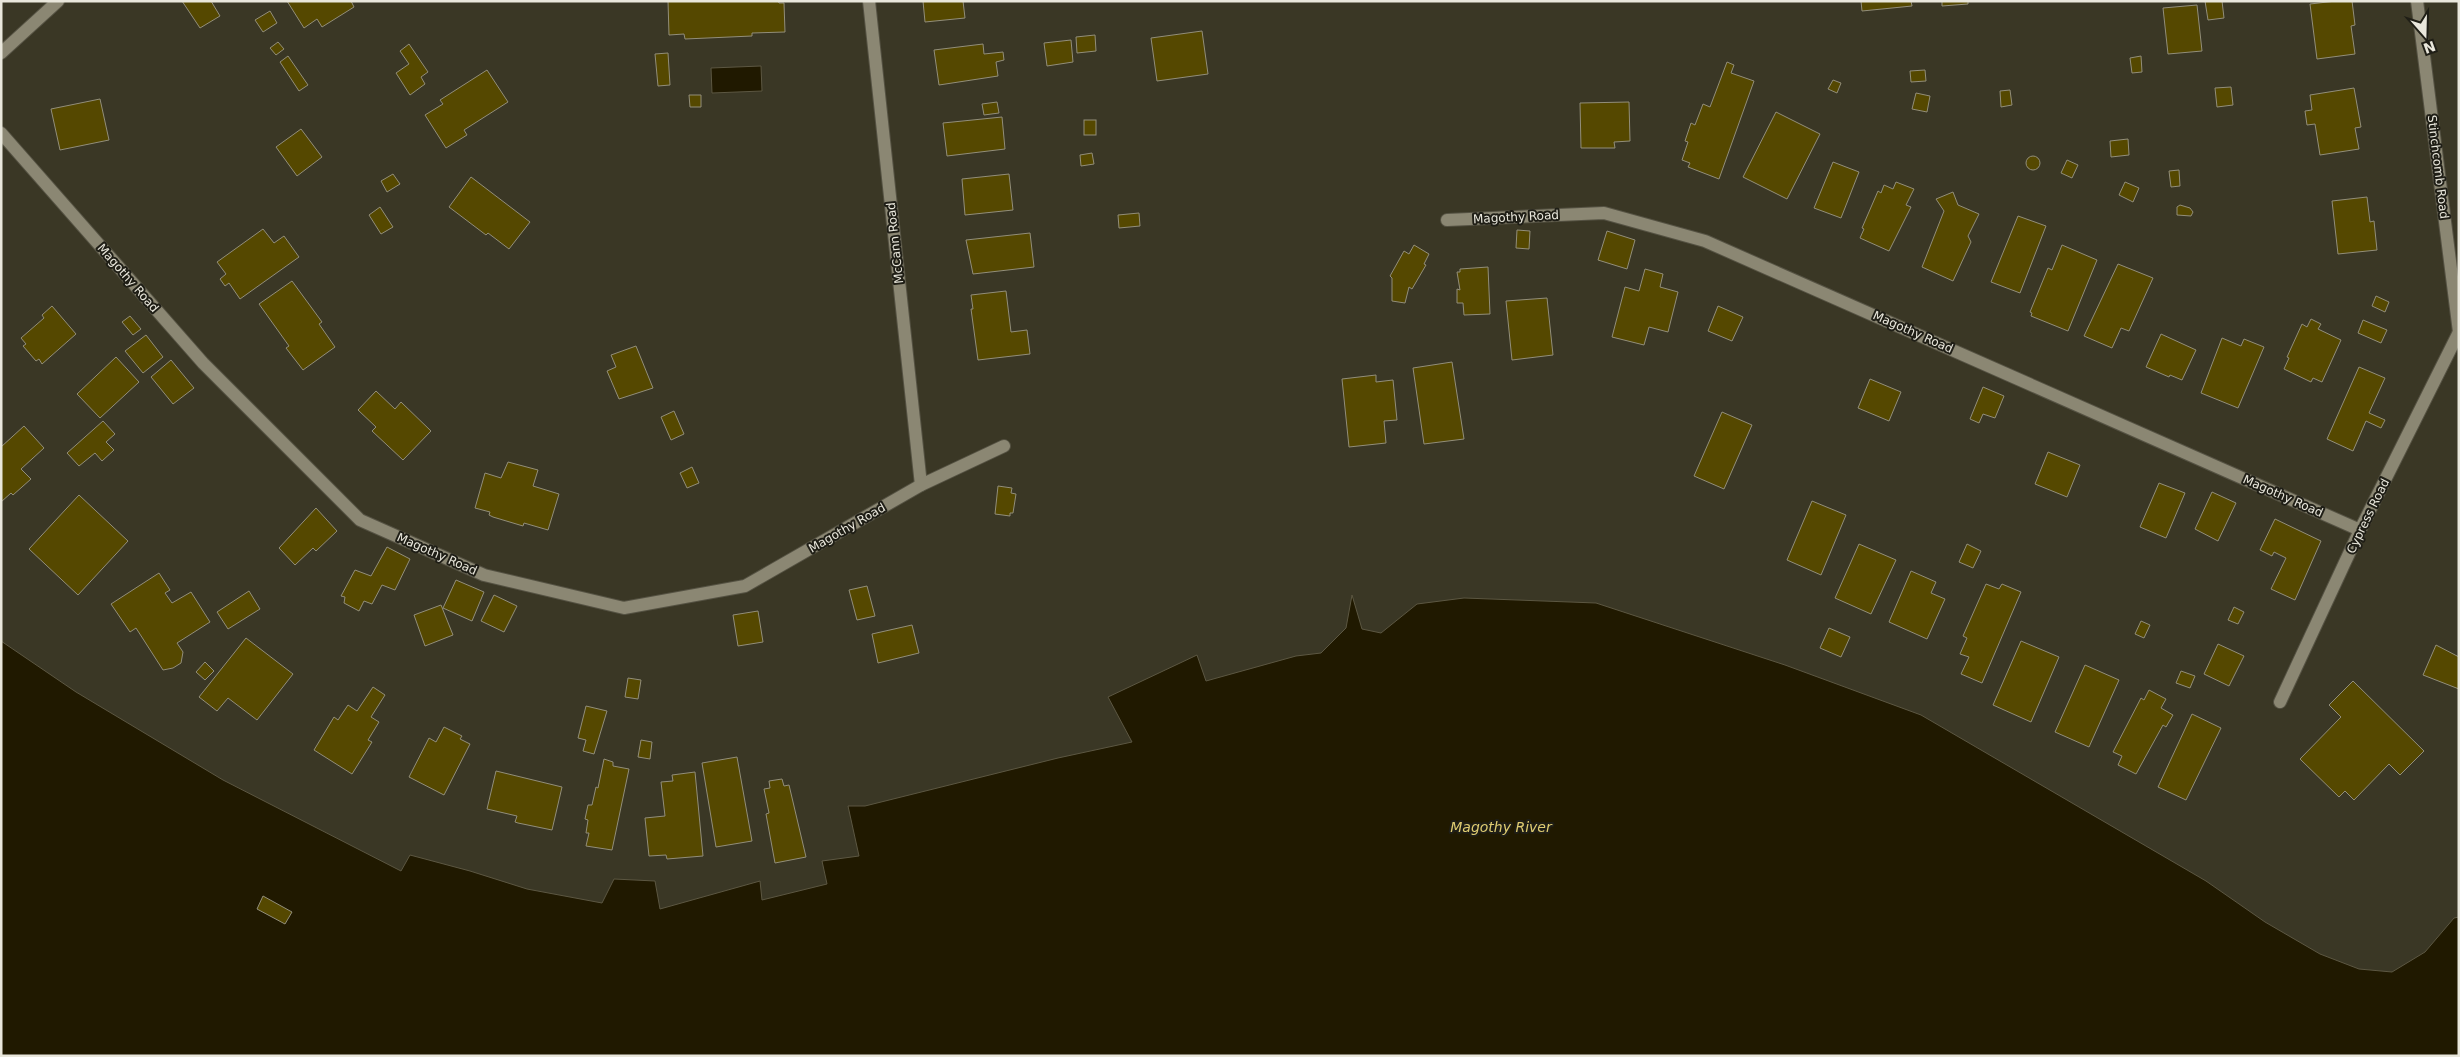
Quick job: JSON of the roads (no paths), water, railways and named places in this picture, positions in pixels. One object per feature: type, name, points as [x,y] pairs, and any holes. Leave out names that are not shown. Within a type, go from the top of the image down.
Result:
[{"type":"street","points":[[1,53],[58,1]]},
{"type":"street","name":"McCann Road","points":[[868,1],[921,485]]},
{"type":"street","name":"Stinchcomb Road","points":[[2417,1],[2459,332]]},
{"type":"street","name":"Magothy Road","points":[[1,133],[203,363],[360,520],[484,575],[624,608],[746,586],[921,485],[1004,446]]},
{"type":"street","name":"Magothy Road","points":[[1447,220],[1604,213],[1706,241],[2360,530]]},
{"type":"street","name":"Cypress Road","points":[[2280,702],[2360,530],[2459,332]]},
{"type":"water","points":[[761,66],[762,91],[712,93],[711,68]]},
{"type":"water","name":"Magothy River","points":[[1352,595],[1362,629],[1381,633],[1417,604],[1464,598],[1596,603],[1785,665],[1921,715],[2206,881],[2265,922],[2320,954],[2359,969],[2392,972],[2425,952],[2454,918],[2459,917],[2459,1056],[1,1056],[1,641],[76,692],[223,780],[401,871],[410,855],[527,889],[602,903],[614,879],[655,881],[660,909],[760,881],[762,900],[827,884],[822,861],[859,856],[848,806],[865,806],[1058,758],[1132,742],[1108,697],[1197,655],[1206,681],[1296,656],[1321,653],[1346,628]]}]
